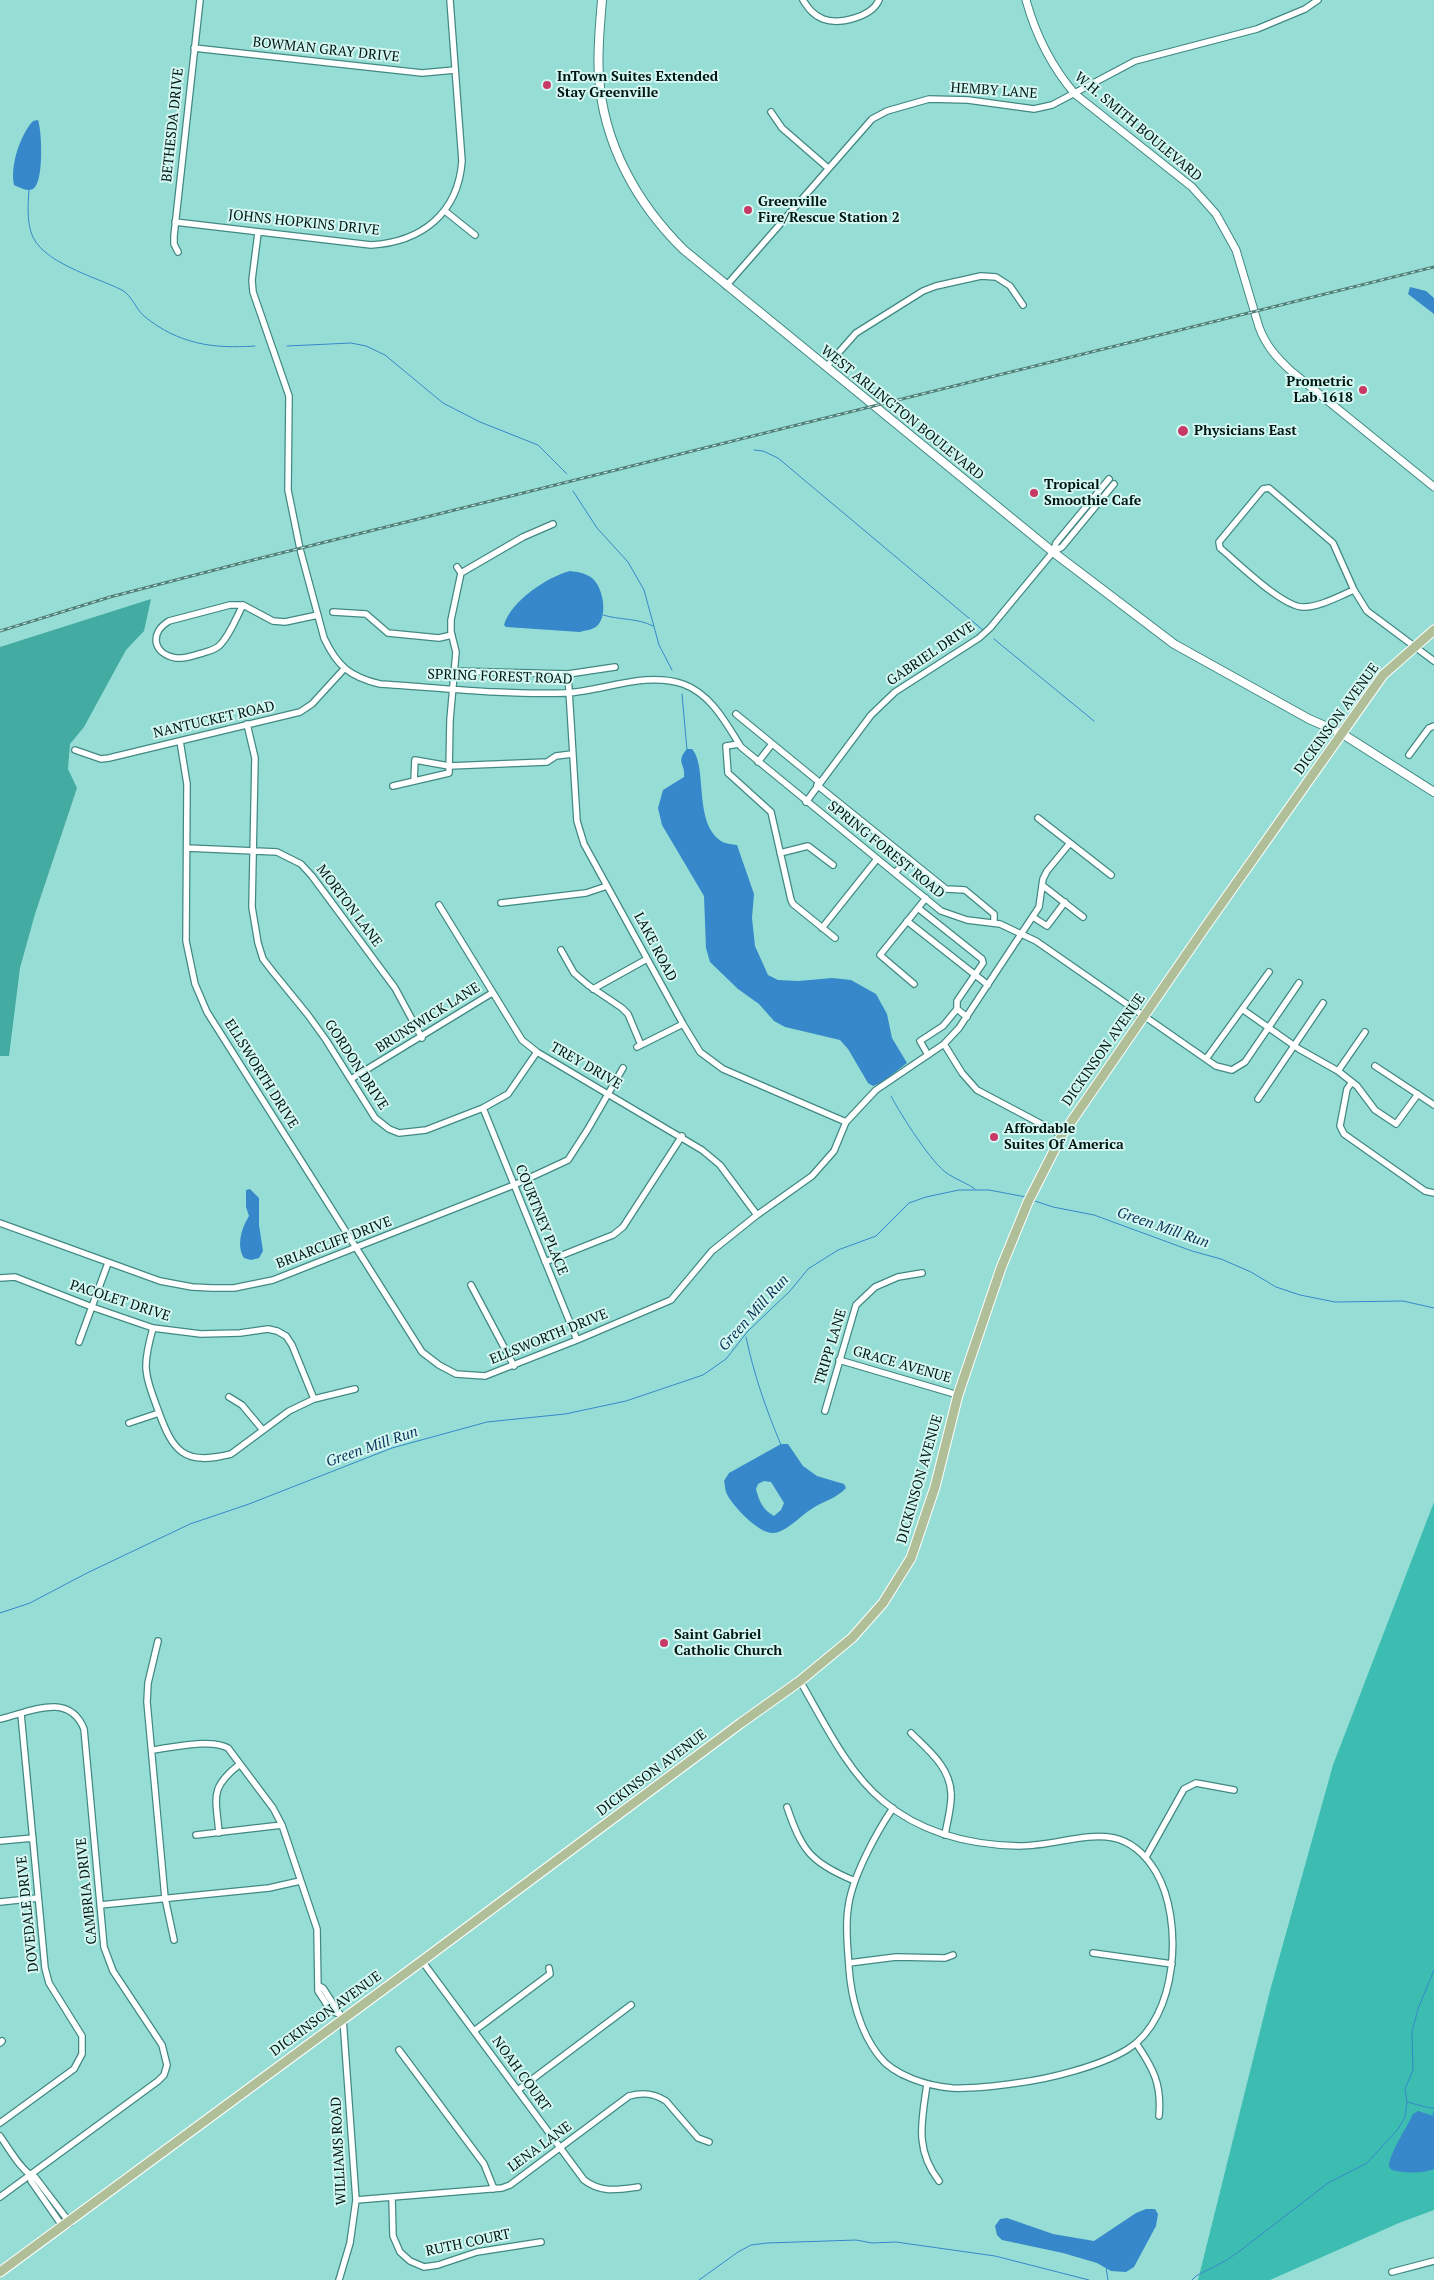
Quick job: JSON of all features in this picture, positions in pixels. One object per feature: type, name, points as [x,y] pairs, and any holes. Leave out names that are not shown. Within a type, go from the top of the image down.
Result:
[{"type":"main road","name":"WEST ARLINGTON BOULEVARD","points":[[602,0],[599,76],[608,126],[617,153],[628,176],[657,220],[685,251],[1053,552],[1174,644],[1309,719],[1341,733],[1434,792]]},
{"type":"main road","name":"DICKINSON AVENUE","points":[[0,2272],[66,2225],[342,2016],[422,1961],[740,1722],[800,1681],[852,1638],[883,1602],[911,1558],[934,1487],[958,1394],[1028,1202],[1062,1136],[1143,1017],[1383,675],[1434,630]]},
{"type":"street","name":"BETHESDA DRIVE","points":[[178,252],[174,244],[175,222],[200,0]]},
{"type":"street","name":"JOHNS HOPKINS DRIVE","points":[[175,222],[371,245],[390,244],[422,231],[445,211],[456,190],[461,174],[450,0]]},
{"type":"street","points":[[803,0],[813,14],[824,20],[834,21],[868,13],[878,0]]},
{"type":"street","name":"W.H. SMITH BOULEVARD","points":[[1026,0],[1044,50],[1058,73],[1075,94],[1192,187],[1216,214],[1236,250],[1261,333],[1274,355],[1291,371],[1434,487]]},
{"type":"street","name":"HEMBY LANE","points":[[726,286],[872,119],[887,111],[929,99],[955,99],[1034,109],[1052,105],[1135,61],[1257,29],[1304,9],[1318,0]]},
{"type":"street","name":"BOWMAN GRAY DRIVE","points":[[194,48],[422,72],[455,70]]},
{"type":"street","points":[[771,112],[782,128],[828,168]]},
{"type":"street","points":[[445,211],[475,235]]},
{"type":"street","name":"SPRING FOREST ROAD","points":[[258,233],[252,292],[288,396],[288,490],[324,638],[331,653],[344,669],[363,680],[380,684],[490,692],[567,693],[654,679],[684,684],[706,698],[726,722],[739,744],[758,762],[941,911],[967,920],[994,923],[1022,934],[1216,1066],[1232,1070],[1246,1062],[1268,1028]]},
{"type":"street","points":[[826,367],[856,333],[923,291],[936,286],[981,276],[996,277],[1010,286],[1023,305]]},
{"type":"street","points":[[1053,552],[1056,543],[1109,479]]},
{"type":"street","points":[[1053,552],[1062,547],[1114,484]]},
{"type":"street","points":[[1354,590],[1311,606],[1293,606],[1272,592],[1218,545],[1263,489],[1266,488],[1333,542],[1354,590],[1367,611],[1434,661]]},
{"type":"street","points":[[461,573],[523,537],[553,524]]},
{"type":"street","name":"GABRIEL DRIVE","points":[[806,802],[871,715],[895,692],[980,638],[1053,552]]},
{"type":"street","points":[[393,786],[449,773],[451,689],[456,652],[451,620],[461,573],[457,567]]},
{"type":"street","points":[[243,605],[220,645],[214,650],[182,658],[174,657],[160,650],[156,644],[155,638],[161,626],[169,621],[230,605],[243,605],[273,621],[285,622],[318,615]]},
{"type":"street","points":[[333,612],[366,614],[388,633],[439,638],[452,635]]},
{"type":"street","points":[[453,671],[568,674],[614,667]]},
{"type":"street","name":"NANTUCKET ROAD","points":[[75,750],[101,759],[109,758],[300,712],[312,704],[344,669]]},
{"type":"street","name":"LAKE ROAD","points":[[568,674],[567,693],[577,821],[584,844],[682,1024],[700,1052],[723,1069],[846,1122]]},
{"type":"street","points":[[736,714],[946,889],[965,890],[994,914],[994,923]]},
{"type":"street","name":"GORDON DRIVE","points":[[247,724],[255,758],[254,929],[263,959],[308,1015],[375,1118],[389,1129],[399,1133],[426,1130],[483,1108],[508,1094],[537,1052]]},
{"type":"street","points":[[1409,755],[1429,728],[1434,726]]},
{"type":"street","name":"ELLSWORTH DRIVE","points":[[180,741],[188,784],[186,941],[195,984],[207,1012],[422,1352],[439,1365],[456,1374],[485,1376],[514,1366],[671,1300],[712,1250],[757,1214],[812,1176],[834,1151],[846,1122],[876,1090],[944,1044],[967,1017],[1033,917],[1039,907],[1042,885],[1047,871],[1070,843]]},
{"type":"street","points":[[739,744],[726,746],[728,774],[768,807],[793,904],[835,938]]},
{"type":"street","points":[[758,762],[772,744]]},
{"type":"street","points":[[414,781],[415,760],[449,766],[547,762],[556,756],[572,754]]},
{"type":"street","points":[[1038,818],[1111,875]]},
{"type":"street","points":[[780,853],[808,846],[833,865]]},
{"type":"street","name":"MORTON LANE","points":[[187,848],[277,852],[301,864],[312,876],[395,988],[422,1038]]},
{"type":"street","points":[[895,873],[908,858]]},
{"type":"street","points":[[822,928],[877,859]]},
{"type":"street","points":[[1042,885],[1083,917]]},
{"type":"street","points":[[501,903],[586,893],[608,886]]},
{"type":"street","points":[[914,984],[880,956],[926,898]]},
{"type":"street","points":[[1033,917],[1047,926],[1065,902]]},
{"type":"street","name":"TREY DRIVE","points":[[439,905],[522,1040],[537,1052],[682,1136],[720,1165],[757,1214]]},
{"type":"street","points":[[918,908],[982,959],[983,963],[957,1001],[957,1008],[943,1026],[920,1041],[928,1055]]},
{"type":"street","points":[[907,922],[988,985]]},
{"type":"street","points":[[561,950],[574,973],[628,1014],[639,1046],[682,1024]]},
{"type":"street","points":[[593,988],[647,959]]},
{"type":"street","points":[[1206,1059],[1269,972]]},
{"type":"street","points":[[1268,1028],[1299,983]]},
{"type":"street","name":"BRUNSWICK LANE","points":[[351,1079],[422,1038],[492,993]]},
{"type":"street","points":[[1258,1100],[1290,1054],[1293,1045],[1323,1004]]},
{"type":"street","points":[[957,1008],[967,1017]]},
{"type":"street","points":[[1242,1009],[1293,1045],[1338,1070],[1352,1082],[1375,1110],[1396,1124],[1418,1094]]},
{"type":"street","points":[[1338,1070],[1365,1032]]},
{"type":"street","points":[[944,1044],[962,1073],[977,1090],[1062,1136]]},
{"type":"street","points":[[1375,1066],[1434,1105]]},
{"type":"street","name":"BRIARCLIFF DRIVE","points":[[0,1223],[160,1281],[192,1287],[234,1288],[273,1280],[514,1185],[568,1160],[588,1129],[622,1068]]},
{"type":"street","points":[[1352,1082],[1347,1089],[1340,1126],[1344,1134],[1425,1191],[1434,1193]]},
{"type":"street","name":"COURTNEY PLACE","points":[[483,1108],[577,1340]]},
{"type":"street","points":[[545,1262],[613,1235],[623,1227],[682,1136]]},
{"type":"street","points":[[78,1342],[108,1263]]},
{"type":"street","name":"TRIPP LANE","points":[[825,1411],[856,1305],[875,1287],[898,1277],[922,1273]]},
{"type":"street","name":"PACOLET DRIVE","points":[[0,1278],[15,1276],[92,1307],[153,1328],[201,1334],[240,1333],[268,1329],[277,1331],[286,1336],[292,1345],[314,1399]]},
{"type":"street","points":[[471,1285],[514,1366]]},
{"type":"street","points":[[153,1328],[144,1366],[147,1380],[167,1436],[174,1447],[194,1457],[206,1458],[231,1454],[262,1429],[289,1411],[314,1399],[355,1389]]},
{"type":"street","name":"GRACE AVENUE","points":[[839,1360],[958,1394]]},
{"type":"street","points":[[229,1397],[242,1405],[262,1429]]},
{"type":"street","points":[[129,1423],[159,1413]]},
{"type":"street","points":[[158,1641],[148,1683],[147,1702],[165,1898],[174,1940]]},
{"type":"street","points":[[800,1681],[835,1742],[866,1786],[893,1808],[912,1820],[945,1835],[972,1843],[1023,1846],[1102,1835],[1133,1844],[1146,1857],[1164,1889],[1171,1911],[1173,1927],[1172,1964],[1158,2017],[1136,2043],[1128,2049],[1072,2072],[1041,2080],[970,2088],[951,2088],[927,2084],[908,2077],[893,2068],[879,2056],[860,2018],[851,1986],[848,1908],[855,1881],[881,1826],[893,1808]]},
{"type":"street","name":"CAMBRIA DRIVE","points":[[0,1719],[60,1706],[70,1710],[80,1719],[84,1729],[100,1905],[107,1958],[113,1971],[162,2045],[167,2065],[164,2075],[158,2081],[0,2197]]},
{"type":"street","name":"DOVEDALE DRIVE","points":[[0,2123],[74,2069],[82,2054],[82,2036],[49,1983],[45,1968],[21,1714]]},
{"type":"street","points":[[911,1733],[942,1764],[947,1777],[951,1793],[945,1835]]},
{"type":"street","points":[[152,1750],[217,1744],[228,1748],[272,1808],[282,1825],[316,1929],[316,1976],[319,1986],[323,1988],[342,2016]]},
{"type":"street","points":[[219,1832],[216,1790],[226,1775],[240,1764]]},
{"type":"street","points":[[1146,1857],[1184,1789],[1196,1783],[1234,1790]]},
{"type":"street","points":[[787,1807],[798,1838],[810,1854],[832,1871],[855,1881]]},
{"type":"street","points":[[196,1835],[282,1825]]},
{"type":"street","points":[[0,1841],[33,1838]]},
{"type":"street","points":[[100,1905],[269,1888],[300,1881]]},
{"type":"street","points":[[0,1902],[38,1898]]},
{"type":"street","points":[[1093,1953],[1172,1964]]},
{"type":"street","points":[[849,1963],[896,1956],[945,1958],[953,1955]]},
{"type":"street","name":"NOAH COURT","points":[[422,1961],[584,2180],[592,2186],[610,2190],[638,2187]]},
{"type":"street","points":[[474,2031],[550,1974],[549,1968]]},
{"type":"street","points":[[518,2090],[631,2005]]},
{"type":"street","name":"WILLIAMS ROAD","points":[[339,2280],[350,2243],[356,2200],[342,2016]]},
{"type":"street","points":[[1136,2043],[1152,2068],[1158,2086],[1160,2100],[1158,2116]]},
{"type":"street","points":[[399,2050],[484,2164],[494,2189]]},
{"type":"street","points":[[927,2084],[921,2128],[922,2148],[929,2167],[939,2180]]},
{"type":"street","name":"LENA LANE","points":[[356,2200],[494,2189],[510,2185],[629,2096],[643,2093],[660,2097],[666,2101],[698,2138],[709,2142]]},
{"type":"street","points":[[0,2136],[31,2176],[31,2181],[66,2225]]},
{"type":"street","name":"RUTH COURT","points":[[392,2197],[393,2236],[400,2252],[410,2261],[424,2267],[438,2265],[477,2252],[541,2242]]},
{"type":"street","points":[[1392,2272],[1434,2261]]},
{"type":"shaded area","points":[[38,120],[41,145],[39,177],[37,185],[33,189],[26,190],[14,185],[13,169],[17,151],[24,134],[33,121]]},
{"type":"shaded area","points":[[1410,287],[1426,291],[1434,298],[1434,314],[1408,294]]},
{"type":"shaded area","points":[[570,571],[589,576],[596,582],[599,588],[603,601],[603,614],[596,627],[580,632],[506,627],[504,625],[514,607],[531,591],[541,584]]},
{"type":"shaded area","points":[[151,599],[144,631],[126,650],[84,727],[70,744],[68,769],[77,788],[35,914],[20,968],[9,1056],[0,1056],[0,647]]},
{"type":"shaded area","points":[[687,749],[692,749],[697,757],[704,808],[712,832],[721,841],[737,845],[754,894],[752,918],[755,946],[768,975],[778,980],[798,981],[832,978],[851,980],[876,994],[887,1014],[892,1038],[907,1063],[881,1083],[873,1086],[868,1083],[848,1049],[840,1040],[785,1027],[774,1021],[759,1004],[738,989],[710,962],[706,948],[704,896],[662,825],[658,808],[663,790],[684,777],[681,760]]},
{"type":"shaded area","points":[[250,1189],[259,1198],[259,1225],[263,1251],[259,1258],[251,1260],[244,1258],[240,1248],[242,1231],[249,1216],[246,1207],[246,1190]]},
{"type":"shaded area","points":[[781,1444],[788,1444],[803,1466],[817,1476],[844,1484],[846,1488],[835,1497],[808,1511],[784,1529],[774,1533],[761,1529],[754,1524],[729,1498],[724,1481],[729,1473]],"holes":[[[764,1481],[771,1482],[784,1503],[781,1510],[774,1516],[762,1505],[756,1489],[758,1484]]]},
{"type":"shaded area","points":[[1434,1502],[1434,2210],[1399,2223],[1270,2280],[1198,2280],[1271,1987],[1333,1765]]},
{"type":"shaded area","points":[[1418,2111],[1434,2116],[1434,2169],[1424,2172],[1392,2170],[1389,2167],[1389,2162],[1413,2114]]},
{"type":"shaded area","points":[[1146,2209],[1155,2209],[1158,2214],[1156,2226],[1134,2267],[1126,2272],[1111,2271],[1097,2263],[1063,2253],[1002,2240],[997,2235],[995,2226],[1000,2219],[1007,2218],[1053,2234],[1094,2241],[1136,2213]]},
{"type":"waterway","points":[[29,190],[28,217],[31,232],[36,243],[56,260],[122,290],[144,316],[183,339],[225,347],[255,346]]},
{"type":"waterway","points":[[287,346],[351,343],[366,346],[385,355],[443,403],[480,422],[538,445],[567,474]]},
{"type":"waterway","points":[[754,450],[763,451],[778,458],[983,630]]},
{"type":"waterway","points":[[573,491],[597,528],[628,562],[644,590],[659,645],[672,670]]},
{"type":"waterway","points":[[603,615],[647,623],[653,626]]},
{"type":"waterway","points":[[994,639],[1094,721]]},
{"type":"waterway","points":[[682,694],[687,750]]},
{"type":"waterway","points":[[891,1096],[909,1126],[941,1169],[975,1189]]},
{"type":"waterway","name":"Green Mill Run","points":[[0,1613],[30,1603],[87,1573],[190,1524],[249,1504],[392,1448],[487,1422],[565,1414],[626,1401],[703,1375],[726,1359],[748,1331],[790,1291],[808,1269],[838,1250],[876,1236],[909,1203],[926,1197],[959,1190],[989,1190],[1026,1197]]},
{"type":"waterway","name":"Green Mill Run","points":[[1032,1200],[1053,1207],[1094,1215],[1192,1251],[1221,1259],[1251,1272],[1276,1287],[1300,1295],[1335,1302],[1403,1301],[1434,1308]]},
{"type":"waterway","points":[[746,1337],[761,1392],[781,1445]]},
{"type":"waterway","points":[[1192,2280],[1227,2260],[1328,2183],[1367,2163],[1398,2129],[1405,2117],[1407,2102],[1405,2089],[1413,2070],[1412,2032],[1418,2009],[1434,1970]]},
{"type":"waterway","points":[[1407,2102],[1434,2108]]},
{"type":"waterway","points":[[1433,2115],[1434,2111]]},
{"type":"waterway","points":[[699,2280],[751,2245],[856,2240],[872,2243],[896,2242],[995,2256],[1089,2280]]},
{"type":"waterway","points":[[1106,2267],[1108,2280]]},
{"type":"railway","points":[[0,631],[110,597],[257,559],[1434,267]]},
{"type":"place","name":"InTown Suites Extended Stay Greenville","points":[[547,85]]},
{"type":"place","name":"Greenville Fire/Rescue Station 2","points":[[748,210]]},
{"type":"place","name":"Prometric Lab 1618","points":[[1363,390]]},
{"type":"place","name":"Physicians East","points":[[1183,431]]},
{"type":"place","name":"Tropical Smoothie Cafe","points":[[1034,493]]},
{"type":"place","name":"Affordable Suites Of America","points":[[994,1137]]},
{"type":"place","name":"Saint Gabriel Catholic Church","points":[[664,1643]]}]
